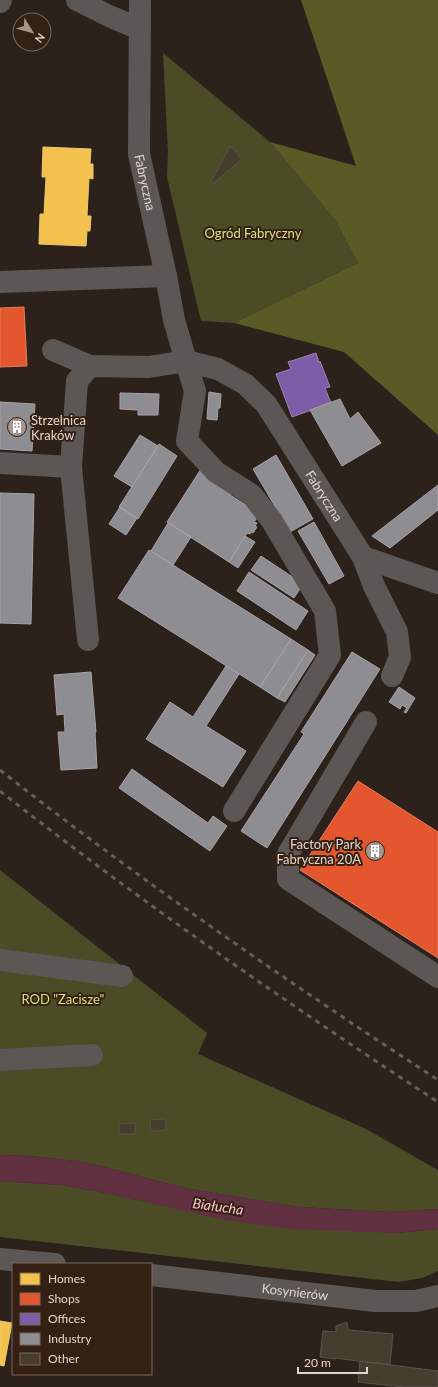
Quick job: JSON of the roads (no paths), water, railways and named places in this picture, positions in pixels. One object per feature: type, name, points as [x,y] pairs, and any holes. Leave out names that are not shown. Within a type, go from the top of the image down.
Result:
[{"type":"street","points":[[77,0],[140,29]]},
{"type":"street","name":"Fabryczna","points":[[140,0],[139,154],[166,276],[174,320],[186,361]]},
{"type":"street","points":[[0,282],[166,276]]},
{"type":"street","points":[[52,350],[90,366],[77,381],[71,467],[88,640]]},
{"type":"street","points":[[186,361],[195,392],[187,441],[216,472],[252,494],[272,521],[325,611],[330,655],[234,811]]},
{"type":"street","name":"Fabryczna","points":[[90,366],[148,367],[186,361],[218,369],[245,384],[266,404],[363,557],[374,586],[397,632],[400,657],[392,676]]},
{"type":"street","points":[[0,463],[71,467]]},
{"type":"street","points":[[363,557],[438,583]]},
{"type":"street","points":[[366,722],[288,854],[288,879],[438,977]]},
{"type":"street","points":[[0,960],[122,976]]},
{"type":"street","points":[[0,1060],[92,1055]]},
{"type":"street","points":[[0,1258],[47,1263]]},
{"type":"street","name":"Kosynierów","points":[[152,1275],[375,1301],[416,1302],[438,1296]]},
{"type":"water","name":"Białucha","points":[[0,1155],[30,1156],[76,1161],[101,1166],[184,1188],[299,1207],[390,1212],[438,1209],[438,1229],[396,1233],[293,1229],[216,1218],[106,1193],[62,1185],[0,1181]]},
{"type":"railway","points":[[0,770],[53,811],[216,930],[326,1006],[438,1080]]},
{"type":"railway","points":[[0,791],[107,873],[161,912],[326,1028],[438,1102]]},
{"type":"place","name":"Strzelnica Kraków","points":[[17,427]]},
{"type":"place","name":"Factory Park Fabryczna 20A","points":[[375,851]]},
{"type":"park label","name":"Ogród Fabryczny","points":[[253,233]]},
{"type":"park label","name":"ROD \"Zacisze\"","points":[[63,999]]}]
